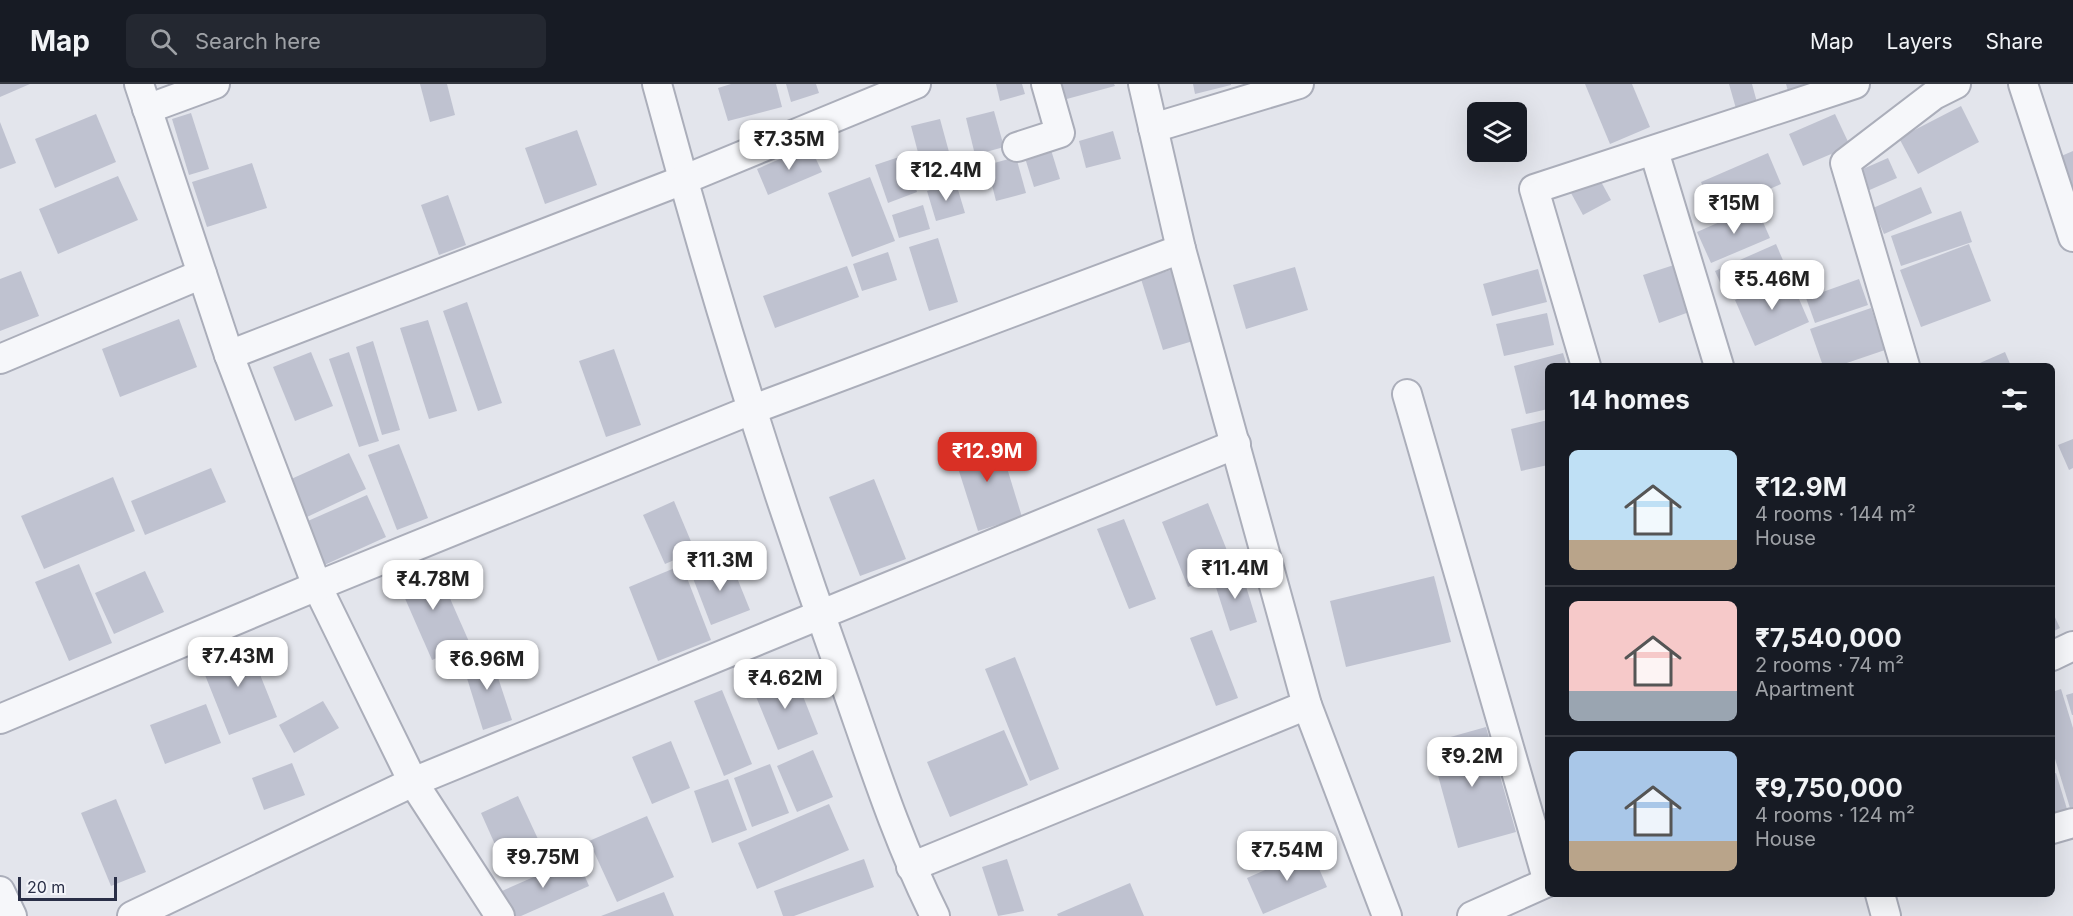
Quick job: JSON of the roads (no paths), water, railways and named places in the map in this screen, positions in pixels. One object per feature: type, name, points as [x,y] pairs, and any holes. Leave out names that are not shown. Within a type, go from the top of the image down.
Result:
[{"type":"street","points":[[215,84],[143,97],[229,355],[317,586],[413,782],[500,916]]},
{"type":"street","points":[[657,84],[751,410],[820,616],[910,867],[935,916]]},
{"type":"street","points":[[229,355],[683,180],[916,84]]},
{"type":"street","points":[[1017,147],[1060,133],[1046,84]]},
{"type":"street","points":[[1143,84],[1181,249],[1307,705],[1387,916]]},
{"type":"street","points":[[1153,128],[1299,84]]},
{"type":"street","points":[[1585,363],[1534,189],[1856,84]]},
{"type":"street","points":[[2023,84],[2073,237]]},
{"type":"street","points":[[1904,363],[1845,163],[1934,88]]},
{"type":"street","points":[[1654,151],[1718,363]]},
{"type":"street","points":[[0,719],[317,586],[751,410],[1181,249]]},
{"type":"street","points":[[0,359],[202,274]]},
{"type":"street","points":[[1407,394],[1545,872]]},
{"type":"street","points":[[132,916],[413,782],[1236,444]]},
{"type":"street","points":[[2055,655],[2073,646]]},
{"type":"street","points":[[910,867],[1307,705]]},
{"type":"street","points":[[2055,828],[2073,823]]},
{"type":"street","points":[[1472,916],[1545,883]]},
{"type":"street","points":[[0,891],[12,916]]},
{"type":"street","points":[[1881,897],[1886,916]]}]
